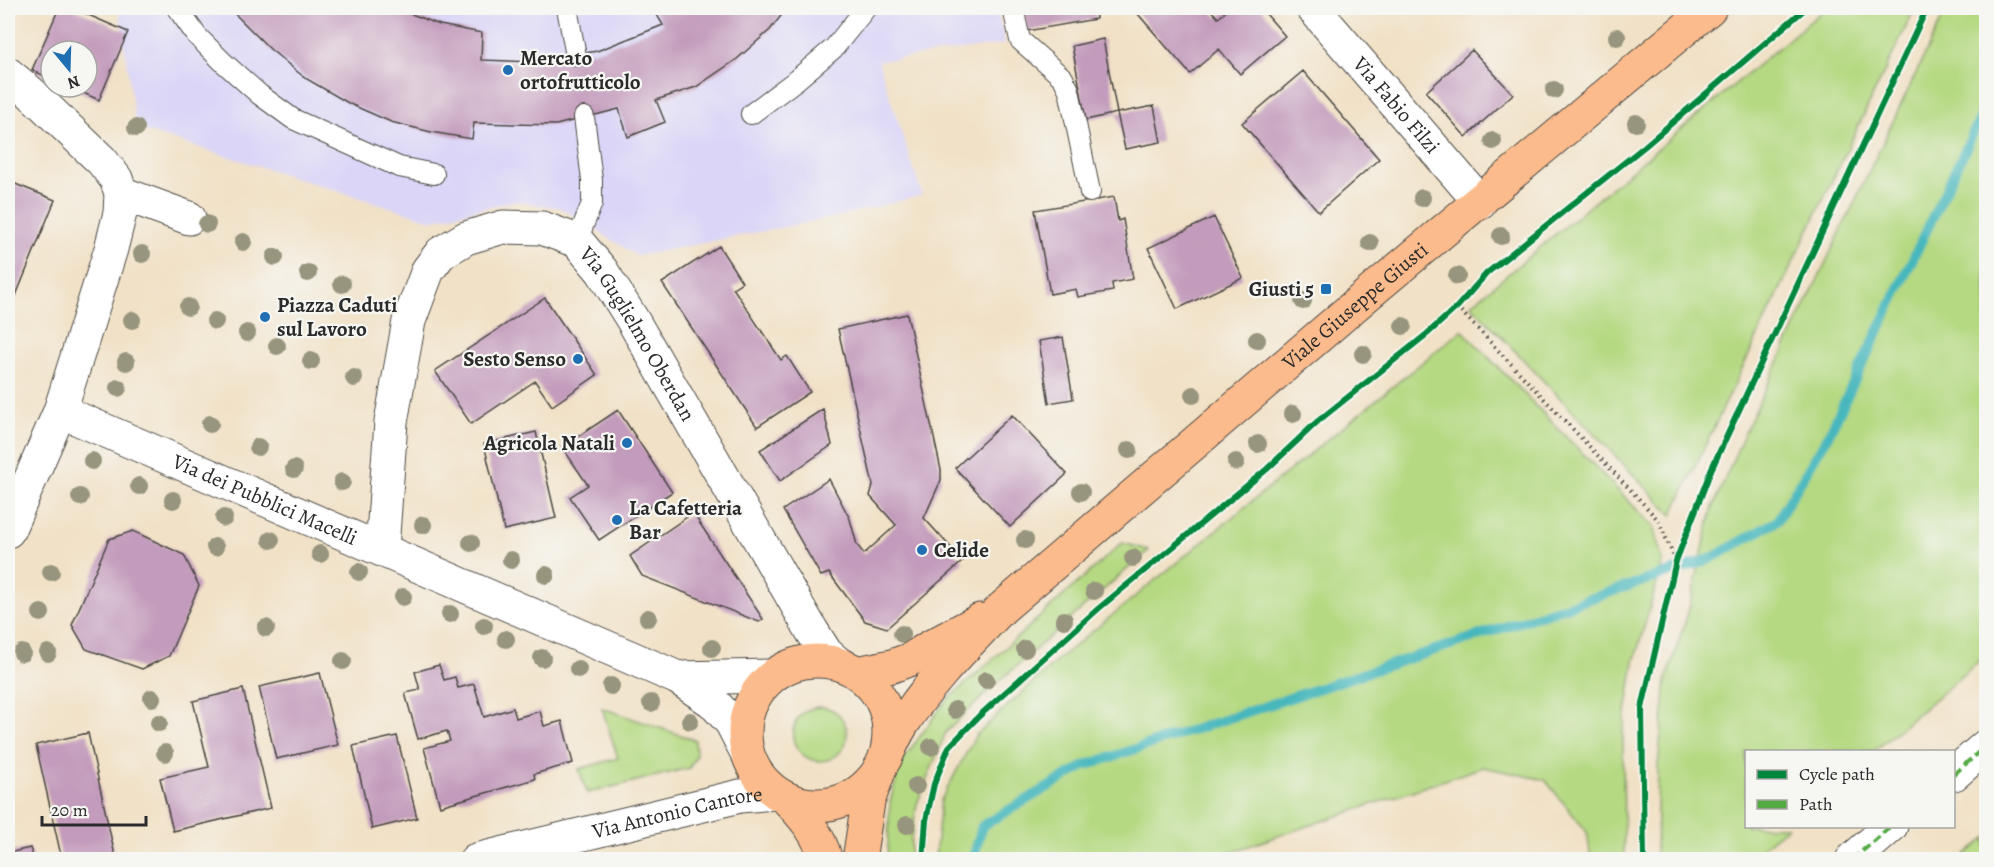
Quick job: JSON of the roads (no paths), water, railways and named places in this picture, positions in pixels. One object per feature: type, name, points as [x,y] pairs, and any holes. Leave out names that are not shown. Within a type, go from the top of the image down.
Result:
[{"type":"main road","name":"Viale Giuseppe Giusti","points":[[882,764],[901,727],[919,700],[1002,608],[1367,295],[1710,8]]},
{"type":"main road","name":"Viale Giuseppe Giusti","points":[[848,669],[892,666],[911,659],[1002,608]]},
{"type":"main road","points":[[826,860],[822,844],[806,819],[762,781],[752,767],[746,751],[744,734],[751,702],[760,688],[772,676],[787,667],[804,662],[822,661],[848,669],[871,686],[882,702],[888,720],[889,740],[868,802],[859,860]]},
{"type":"main road","points":[[780,795],[806,805],[828,804],[848,798],[866,786],[882,764]]},
{"type":"street","name":"Via Fabio Filzi","points":[[1312,8],[1480,201]]},
{"type":"street","points":[[8,531],[60,411],[111,249],[120,213],[121,193],[116,179],[102,161],[19,84]]},
{"type":"street","points":[[121,193],[189,218]]},
{"type":"street","name":"Via Guglielmo Oberdan","points":[[382,549],[391,422],[409,321],[428,270],[441,253],[466,238],[503,227],[542,228],[578,241],[602,271],[812,631],[826,653],[848,669]]},
{"type":"street","name":"Via dei Pubblici Macelli","points":[[60,411],[678,678],[713,702],[731,722],[746,751]]},
{"type":"street","name":"Via dei Pubblici Macelli","points":[[678,678],[772,676]]},
{"type":"street","points":[[1955,772],[1986,746]]},
{"type":"street","name":"Via Antonio Cantore","points":[[476,860],[740,796],[780,795]]},
{"type":"street","points":[[1852,860],[1889,828]]},
{"type":"lane","points":[[177,8],[197,36],[224,63],[260,95],[293,119],[399,167],[434,174]]},
{"type":"lane","points":[[567,8],[576,56]]},
{"type":"lane","points":[[751,114],[834,48],[866,8]]},
{"type":"lane","points":[[1012,8],[1020,40],[1063,78],[1069,90],[1090,192]]},
{"type":"lane","points":[[578,241],[592,203],[592,180],[584,117]]},
{"type":"waterway","points":[[973,860],[982,826],[1084,766],[1710,559],[1777,521],[1828,436],[1986,106]]},
{"type":"place","name":"Mercato ortofrutticolo","points":[[508,70]]},
{"type":"place","name":"Giusti 5","points":[[1326,289]]},
{"type":"place","name":"Piazza Caduti sul Lavoro","points":[[265,317]]},
{"type":"place","name":"Sesto Senso","points":[[578,359]]},
{"type":"place","name":"Agricola Natali","points":[[627,443]]},
{"type":"place","name":"La Cafetteria Bar","points":[[617,520]]},
{"type":"place","name":"Celide","points":[[922,550]]}]
